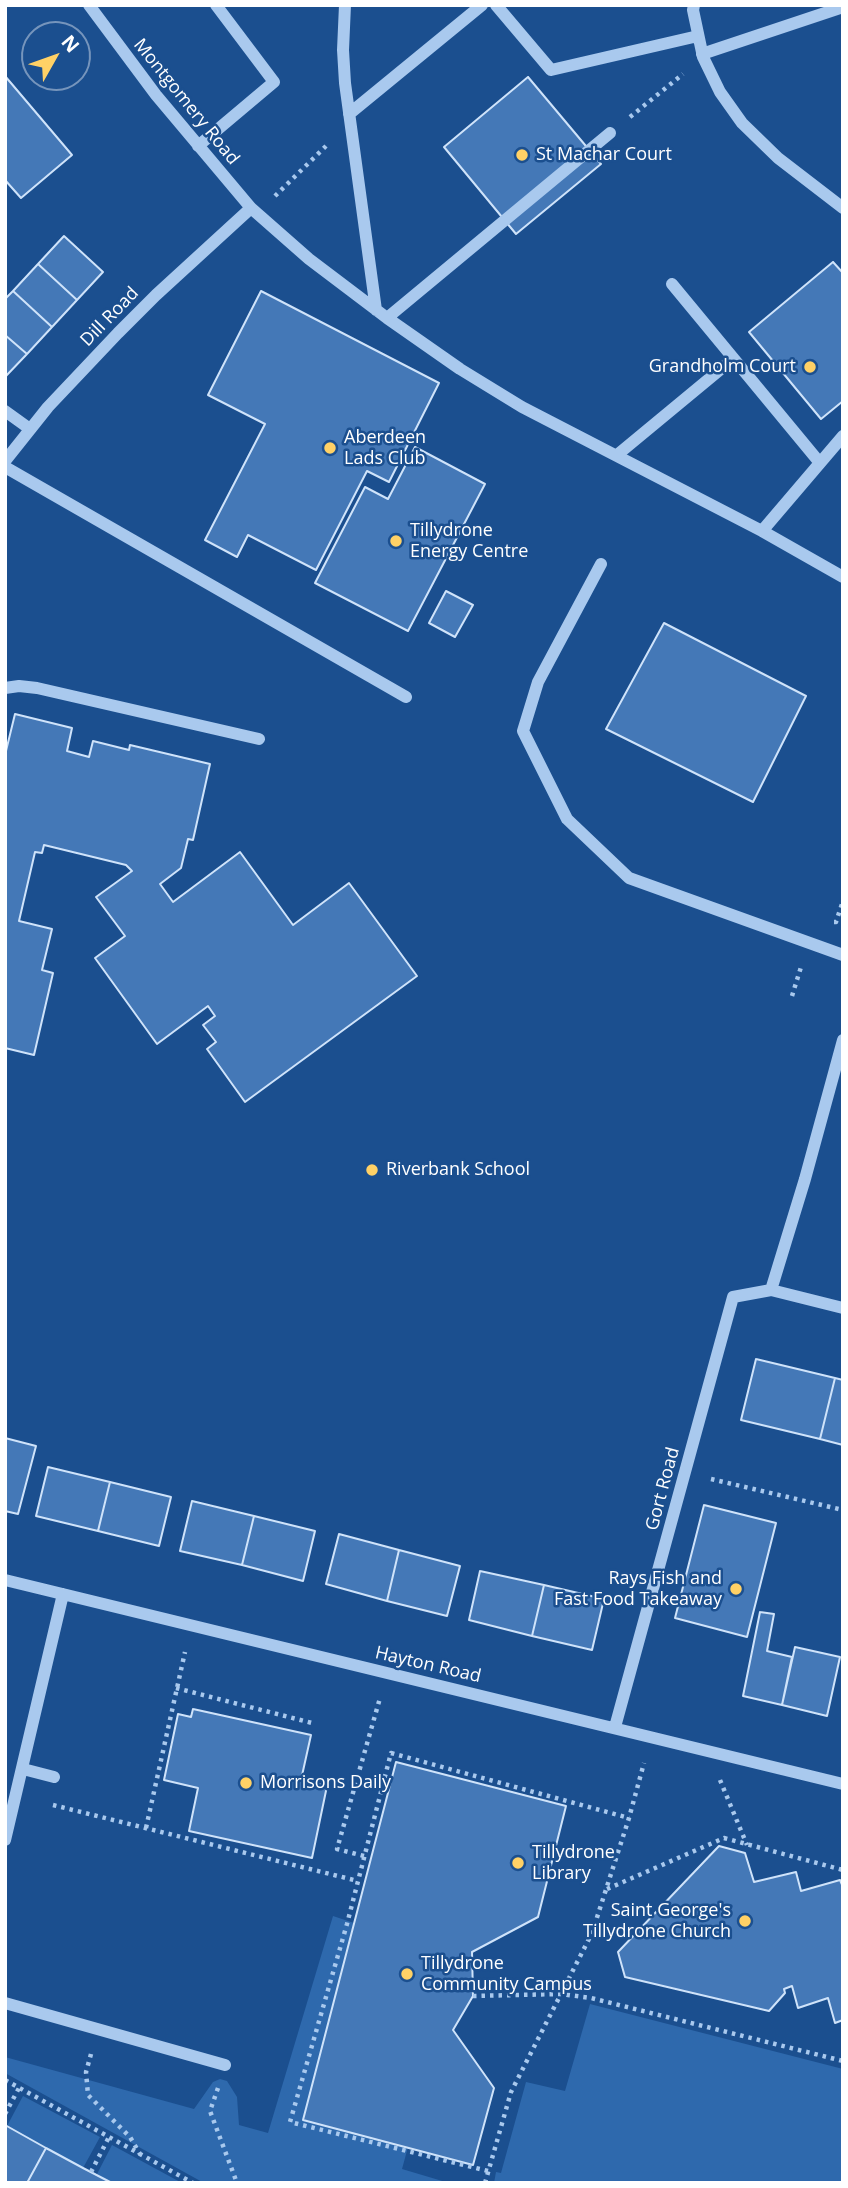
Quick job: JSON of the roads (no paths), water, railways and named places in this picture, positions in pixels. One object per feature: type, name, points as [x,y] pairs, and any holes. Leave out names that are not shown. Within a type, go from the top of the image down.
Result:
[{"type":"street","name":"Montgomery Road","points":[[89,5],[156,95],[254,211],[309,259],[381,314],[460,369],[522,407],[762,530],[843,578]]},
{"type":"street","points":[[198,146],[274,82],[216,5]]},
{"type":"street","points":[[345,5],[343,50],[349,119],[381,314],[610,133]]},
{"type":"street","points":[[349,119],[481,5]]},
{"type":"street","points":[[496,5],[551,70],[698,36]]},
{"type":"street","points":[[694,5],[702,54],[720,92],[743,123],[778,158],[843,208]]},
{"type":"street","points":[[702,54],[843,7]]},
{"type":"street","name":"Dill Road","points":[[5,461],[30,429],[156,295],[254,211]]},
{"type":"street","points":[[672,284],[820,463]]},
{"type":"street","points":[[617,455],[733,359]]},
{"type":"street","points":[[5,411],[30,429]]},
{"type":"street","points":[[762,530],[843,436]]},
{"type":"street","points":[[5,467],[406,697]]},
{"type":"street","points":[[601,564],[538,682],[523,730],[567,820],[629,878],[843,955]]},
{"type":"street","points":[[5,688],[37,688],[259,739]]},
{"type":"street","points":[[771,1290],[843,1040]]},
{"type":"street","name":"Gort Road","points":[[615,1727],[733,1297],[771,1290],[843,1308]]},
{"type":"street","name":"Hayton Road","points":[[5,1580],[843,1784]]},
{"type":"street","points":[[5,1840],[63,1594]]},
{"type":"street","points":[[23,1769],[54,1777]]},
{"type":"street","points":[[5,2003],[225,2065]]},
{"type":"place","name":"St Machar Court","points":[[522,155]]},
{"type":"place","name":"Grandholm Court","points":[[810,367]]},
{"type":"place","name":"Aberdeen Lads Club","points":[[330,448]]},
{"type":"place","name":"Tillydrone Energy Centre","points":[[396,541]]},
{"type":"place","name":"Riverbank School","points":[[372,1170]]},
{"type":"place","name":"Rays Fish and Fast Food Takeaway","points":[[736,1589]]},
{"type":"place","name":"Morrisons Daily","points":[[246,1783]]},
{"type":"place","name":"Tillydrone Library","points":[[518,1863]]},
{"type":"place","name":"Saint George's Tillydrone Church","points":[[745,1921]]},
{"type":"place","name":"Tillydrone Community Campus","points":[[407,1974]]}]
